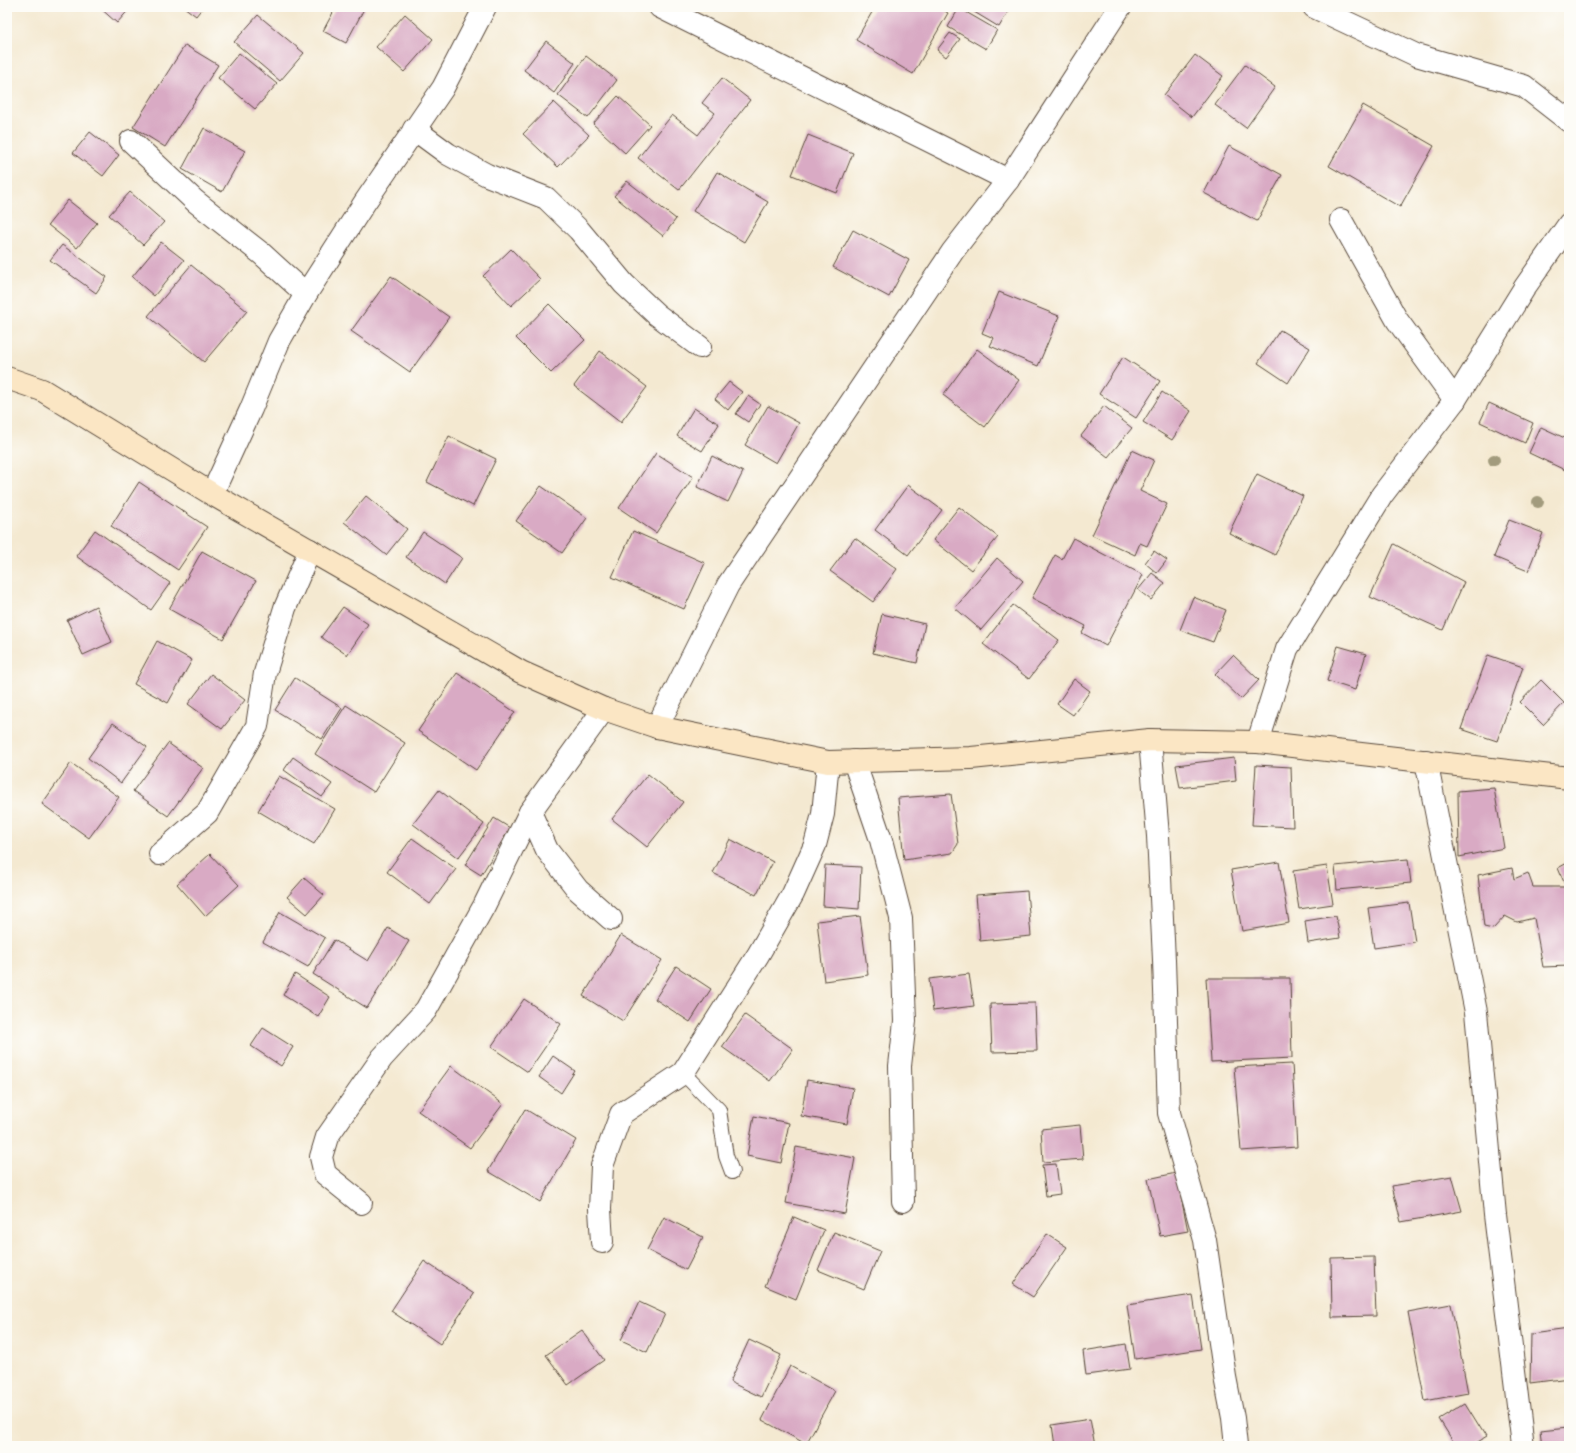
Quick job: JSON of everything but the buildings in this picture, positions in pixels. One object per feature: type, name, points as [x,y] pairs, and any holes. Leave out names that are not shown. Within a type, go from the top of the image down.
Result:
[{"type":"street","points":[[212,494],[251,409],[279,341],[306,294],[414,129],[443,88],[485,7]]},
{"type":"street","points":[[660,7],[1008,180]]},
{"type":"street","points":[[657,727],[728,584],[953,252],[1008,180],[1120,7]]},
{"type":"street","points":[[1314,7],[1416,55],[1524,86],[1569,121]]},
{"type":"street","points":[[414,129],[454,158],[487,175],[546,198],[579,230],[624,284],[656,314],[700,347]]},
{"type":"street","points":[[131,141],[195,201],[262,254],[306,294]]},
{"type":"street","points":[[1340,220],[1397,320],[1455,400]]},
{"type":"street","points":[[1258,742],[1287,649],[1382,495],[1455,400],[1525,287],[1569,224]]},
{"type":"street","points":[[7,378],[42,390],[212,494],[521,672],[604,709],[657,727],[828,762],[971,758],[1150,740],[1258,742],[1569,778]]},
{"type":"street","points":[[160,854],[207,813],[257,726],[265,673],[283,615],[310,550]]},
{"type":"street","points":[[360,1203],[325,1174],[321,1157],[327,1137],[382,1058],[426,1010],[484,906],[530,812],[604,709]]},
{"type":"street","points":[[1150,740],[1159,844],[1169,1113],[1205,1240],[1225,1377],[1233,1418],[1236,1446]]},
{"type":"street","points":[[854,761],[881,840],[901,918],[905,1021],[900,1066],[903,1201]]},
{"type":"street","points":[[1426,761],[1476,1012],[1495,1215],[1523,1446]]},
{"type":"street","points":[[602,1242],[600,1209],[602,1166],[622,1114],[660,1086],[683,1073],[758,955],[793,894],[815,845],[823,814],[828,762]]},
{"type":"street","points":[[530,812],[547,850],[578,890],[611,919]]},
{"type":"lane","points":[[683,1073],[719,1110],[726,1156],[732,1172]]}]
